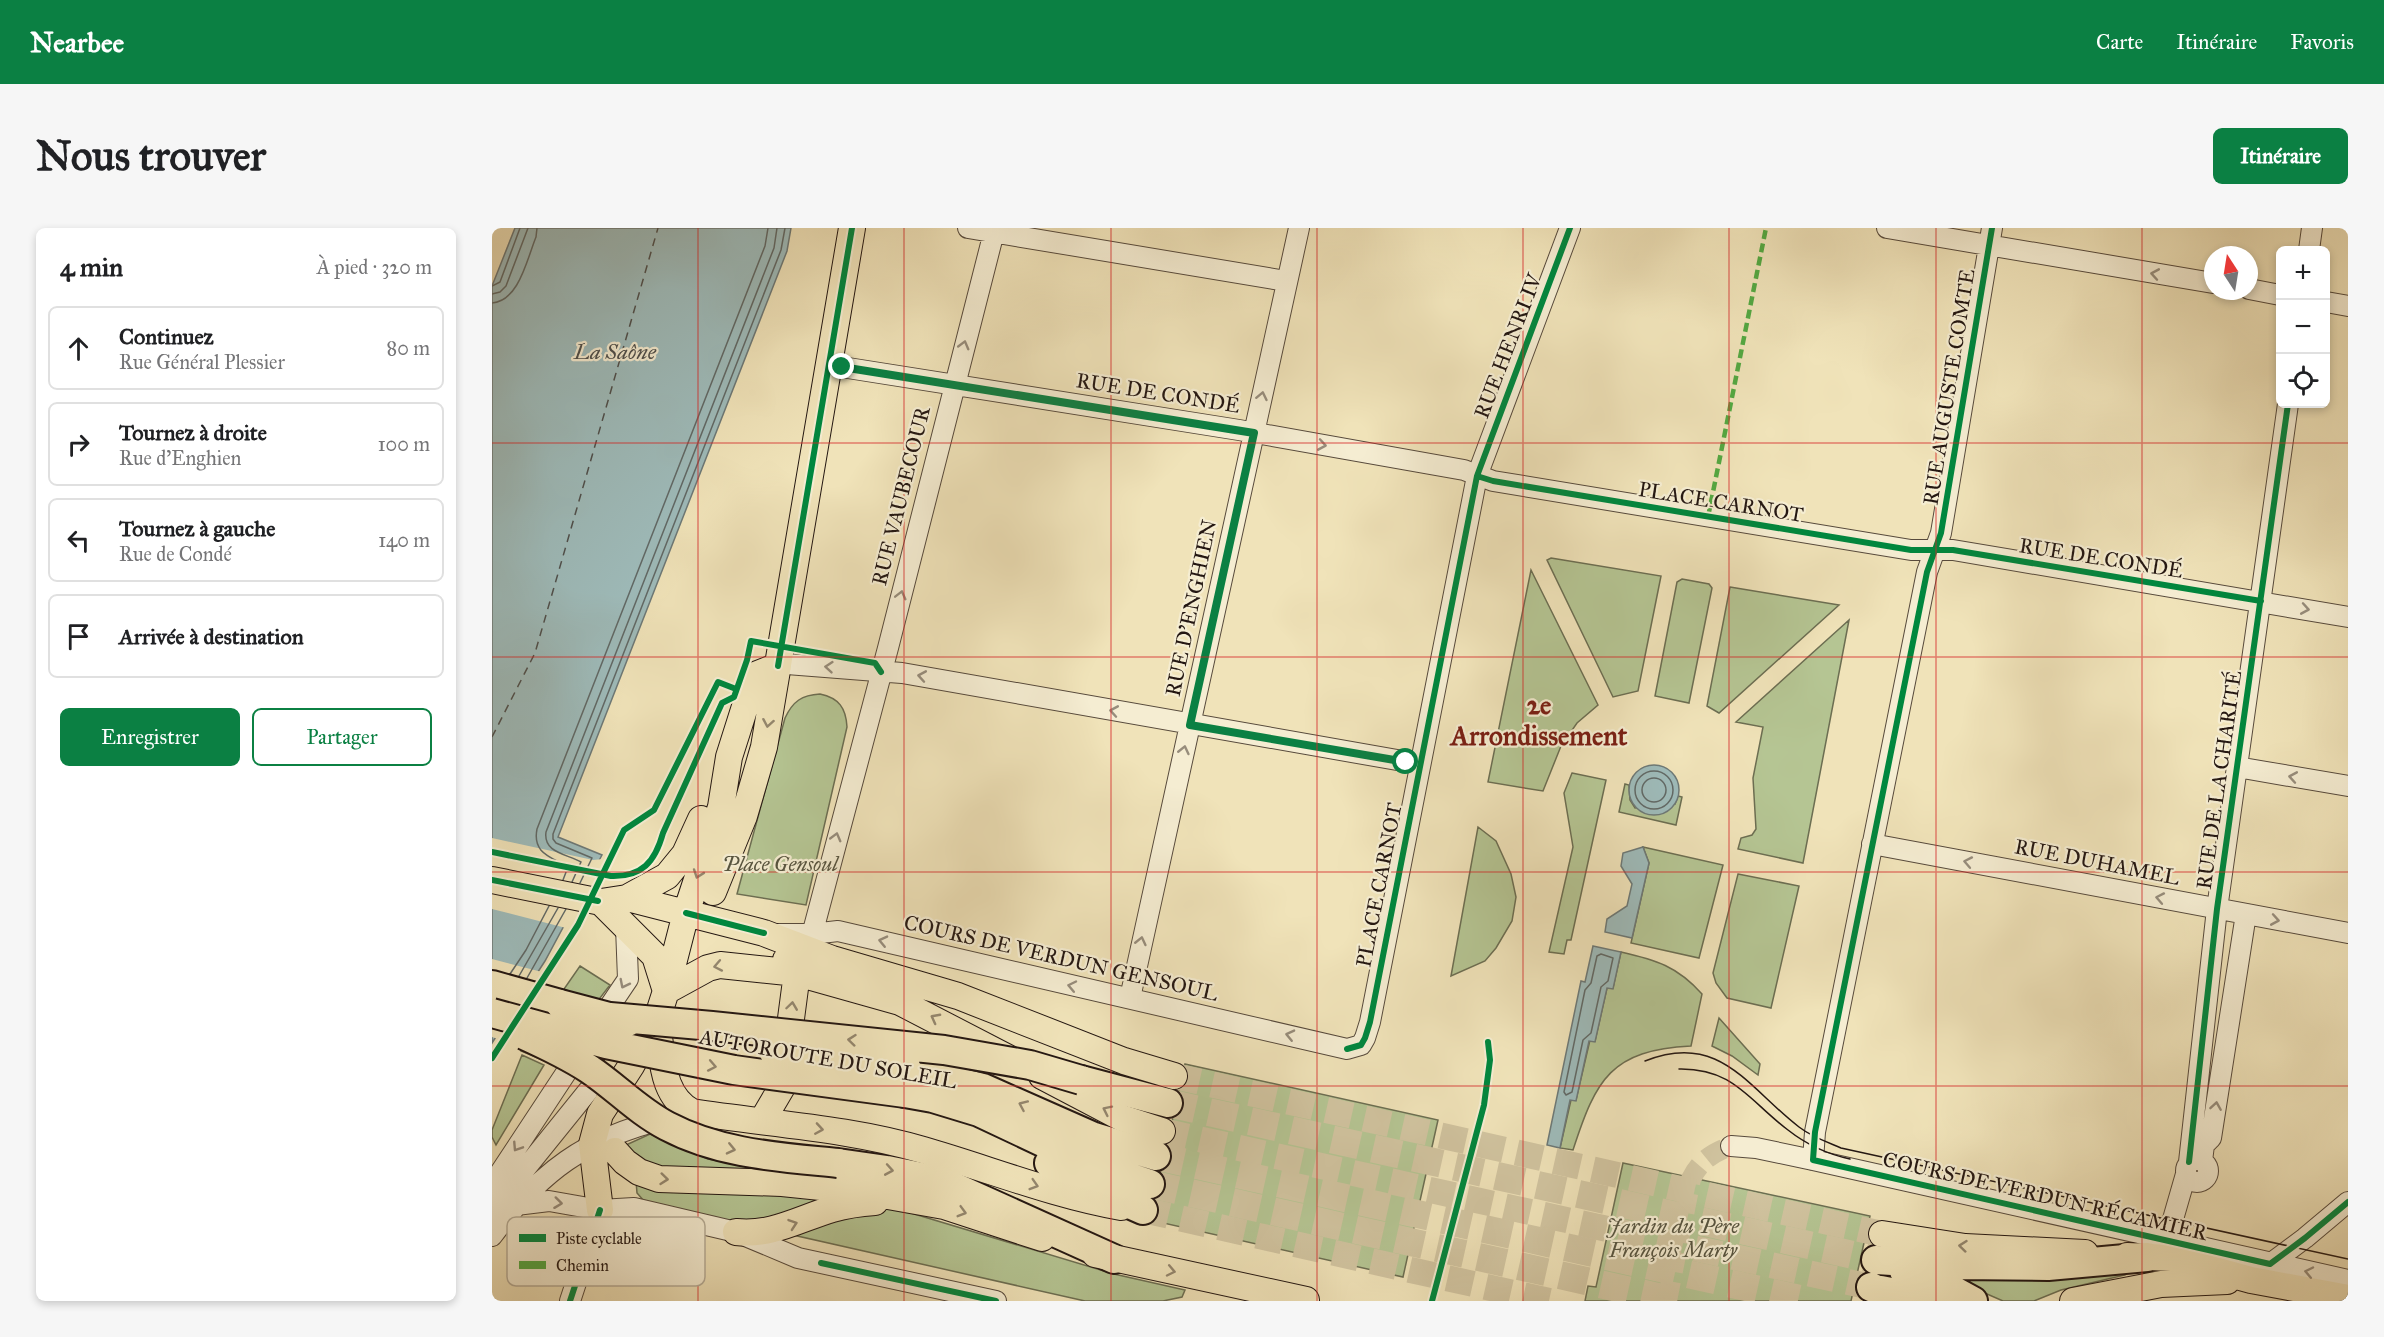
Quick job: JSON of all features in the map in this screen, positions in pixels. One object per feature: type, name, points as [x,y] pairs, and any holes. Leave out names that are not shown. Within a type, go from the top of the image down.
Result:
[{"type":"highway","name":"AUTOROUTE DU SOLEIL","points":[[492,985],[610,1017],[906,1081],[958,1106],[1084,1184],[1146,1197]]},
{"type":"highway","name":"AUTOROUTE DU SOLEIL","points":[[492,1013],[606,1044],[712,1066],[791,1079],[906,1081],[983,1088],[1094,1137],[1159,1144]]},
{"type":"highway","points":[[610,1017],[944,1050],[1030,1065],[1082,1080],[1171,1089]]},
{"type":"highway","points":[[492,1020],[590,1070],[644,1112],[685,1135],[716,1146],[749,1153],[896,1171],[941,1181],[1114,1259]]},
{"type":"highway","points":[[1876,1261],[1957,1266],[2048,1266],[2157,1248]]},
{"type":"highway","points":[[1876,1261],[1902,1301]]},
{"type":"highway","points":[[1876,1261],[1951,1289],[1973,1301]]},
{"type":"main road","points":[[713,892],[744,816],[764,747],[852,228]]},
{"type":"main road","points":[[492,880],[601,902],[627,898],[667,876],[685,855],[729,757],[755,675],[778,666]]},
{"type":"main road","points":[[600,1210],[603,1148],[600,1114],[631,1066],[657,1018],[686,913],[721,807],[729,757]]},
{"type":"main road","points":[[627,898],[764,933],[924,1012],[1122,1118],[1159,1144]]},
{"type":"main road","points":[[601,902],[655,956],[666,991]]},
{"type":"main road","points":[[762,1120],[782,1087],[805,953]]},
{"type":"main road","points":[[666,991],[720,964],[805,953],[958,996],[1124,1061],[1171,1089]]},
{"type":"main road","points":[[657,1018],[667,1082],[677,1101],[692,1112],[762,1120],[871,1138],[922,1150],[1087,1201],[1146,1197]]},
{"type":"main road","points":[[603,1148],[639,1172],[659,1179],[782,1183],[905,1198],[963,1212],[1114,1259],[1306,1300]]},
{"type":"main road","points":[[736,1232],[752,1234],[774,1230],[848,1205],[905,1198]]},
{"type":"main road","points":[[2157,1248],[2171,1258],[2260,1272],[2343,1291]]},
{"type":"main road","points":[[1876,1261],[1942,1301]]},
{"type":"main road","points":[[2073,1301],[2161,1284],[2260,1272]]},
{"type":"main road","points":[[2120,1291],[2151,1301]]},
{"type":"main road","points":[[2277,1301],[2343,1291]]},
{"type":"street","points":[[968,228],[994,230],[1286,280]]},
{"type":"street","name":"RUE D'ENGHIEN","points":[[1130,998],[1299,228]]},
{"type":"street","name":"RUE HENRI IV","points":[[1477,476],[1570,228]]},
{"type":"street","points":[[1887,228],[1991,237],[2204,281]]},
{"type":"street","points":[[2310,246],[2312,228]]},
{"type":"street","name":"RUE VAUBECOUR","points":[[881,672],[994,230]]},
{"type":"street","name":"RUE AUGUSTE COMTE","points":[[1935,550],[1941,533],[1991,237]]},
{"type":"street","points":[[2258,291],[2276,294]]},
{"type":"street","points":[[2330,303],[2348,306]]},
{"type":"street","name":"RUE DE CONDÉ","points":[[829,365],[1254,433],[1464,470],[1477,476]]},
{"type":"street","name":"RUE DE LA CHARITÉ","points":[[2192,1165],[2217,909],[2287,408]]},
{"type":"street","name":"PLACE CARNOT","points":[[1347,1049],[1361,1045],[1370,1022],[1477,476],[1493,482],[1911,550],[1935,550]]},
{"type":"street","name":"RUE DE CONDÉ","points":[[1935,550],[1953,550],[2348,616]]},
{"type":"street","points":[[1813,1160],[1815,1132],[1872,844],[1927,572],[1935,550]]},
{"type":"street","points":[[778,666],[787,664],[902,673],[1420,764]]},
{"type":"street","points":[[805,953],[881,672]]},
{"type":"street","points":[[2237,767],[2348,786]]},
{"type":"street","name":"RUE DUHAMEL","points":[[1872,844],[2348,933]]},
{"type":"street","name":"RUE DE LA CHARITÉ","points":[[2157,1248],[2192,1165],[2211,1138],[2246,914]]},
{"type":"street","points":[[492,1185],[628,979],[626,927]]},
{"type":"street","name":"COURS DE VERDUN GENSOUL","points":[[764,933],[805,953],[838,931],[1347,1049]]},
{"type":"street","points":[[492,1210],[588,1091]]},
{"type":"street","points":[[492,1236],[516,1204],[560,1165],[603,1148],[641,1125],[692,1112]]},
{"type":"street","name":"COURS DE VERDUN RÉCAMIER","points":[[1731,1146],[1756,1148],[1813,1160],[2157,1248]]},
{"type":"street","points":[[516,1204],[549,1201],[600,1210],[634,1208],[672,1217]]},
{"type":"street","points":[[2260,1272],[2348,1202]]},
{"type":"street","points":[[598,1217],[600,1210]]},
{"type":"street","points":[[705,1225],[736,1232],[798,1258],[996,1301]]},
{"type":"street","points":[[570,1301],[575,1286]]},
{"type":"green space","points":[[1551,558],[1661,576],[1638,691],[1613,697],[1547,560]]},
{"type":"green space","points":[[1531,570],[1598,705],[1577,723],[1561,746],[1543,791],[1488,782]]},
{"type":"green space","points":[[1682,579],[1709,584],[1712,588],[1689,703],[1655,696],[1677,582]]},
{"type":"green space","points":[[1730,587],[1839,605],[1719,713],[1707,706]]},
{"type":"green space","points":[[1849,620],[1803,863],[1738,849],[1741,838],[1752,835],[1756,829],[1753,778],[1763,727],[1736,722]]},
{"type":"green space","name":"Place Gensoul","points":[[820,694],[837,701],[845,714],[847,727],[806,905],[737,894],[785,718],[791,707],[799,700]]},
{"type":"green space","points":[[1572,773],[1606,780],[1571,940],[1567,940],[1564,954],[1549,952],[1573,847],[1564,793]]},
{"type":"green space","points":[[1625,784],[1629,785],[1630,800],[1635,808],[1675,804],[1678,796],[1682,797],[1676,825],[1619,812]]},
{"type":"green space","points":[[1478,827],[1496,841],[1511,874],[1516,897],[1512,921],[1496,948],[1485,961],[1451,976]]},
{"type":"green space","points":[[1643,847],[1723,865],[1699,958],[1631,943],[1649,863]]},
{"type":"green space","points":[[1738,874],[1799,886],[1771,1008],[1727,998],[1716,983],[1713,973]]},
{"type":"green space","points":[[1621,952],[1645,958],[1675,971],[1702,994],[1691,1046],[1642,1054],[1625,1062],[1599,1087],[1581,1125],[1573,1150],[1560,1148],[1571,1100],[1576,1100],[1590,1040],[1595,1041],[1607,988],[1613,988]]},
{"type":"green space","points":[[580,966],[610,985],[550,1063],[521,1051]]},
{"type":"green space","points":[[1719,1018],[1760,1064],[1758,1075],[1732,1056],[1712,1046]]},
{"type":"green space","points":[[522,1055],[544,1065],[496,1145],[492,1137],[492,1130]]},
{"type":"green space","points":[[1185,1064],[1438,1120],[1403,1277],[1150,1220]]},
{"type":"green space","points":[[650,1134],[708,1159],[756,1168],[748,1170],[657,1168],[638,1158],[626,1145]]},
{"type":"green space","name":"Jardin du Père François Marty","points":[[1623,1163],[1870,1216],[1851,1301],[1585,1301],[1588,1286],[1596,1287]]},
{"type":"green space","points":[[636,1181],[820,1196],[805,1209],[742,1227],[644,1201],[637,1193]]},
{"type":"green space","points":[[891,1207],[1114,1274],[1185,1290],[1182,1297],[1163,1301],[1085,1301],[793,1235],[870,1208]]},
{"type":"green space","points":[[2125,1273],[2125,1275],[2061,1290],[2034,1301],[2003,1301],[1948,1277]]},
{"type":"water","name":"La Saône","points":[[515,228],[791,228],[787,251],[558,837],[602,855],[545,961],[492,1043],[492,286]]},
{"type":"water","points":[[1649,765],[1659,765],[1672,772],[1679,785],[1679,795],[1672,808],[1659,815],[1649,815],[1640,811],[1633,804],[1629,795],[1629,785],[1633,776],[1640,769]]},
{"type":"water","points":[[1643,847],[1649,863],[1632,938],[1605,932],[1607,919],[1627,906],[1632,884],[1621,866],[1623,853]]},
{"type":"water","points":[[1593,946],[1621,952],[1613,989],[1607,988],[1595,1042],[1589,1041],[1576,1101],[1570,1100],[1560,1148],[1547,1145],[1581,981],[1585,982]]},
{"type":"pier","points":[[492,838],[593,860],[603,859],[566,928],[492,909]]},
{"type":"pier","points":[[492,959],[542,972],[498,1039],[492,1037]]},
{"type":"ferry route","points":[[492,737],[535,653],[658,228]]},
{"type":"tunnel","points":[[1174,1076],[1882,1234]]},
{"type":"tunnel","points":[[1168,1103],[1876,1260]]},
{"type":"tunnel","points":[[1162,1131],[1871,1287]]},
{"type":"tunnel","points":[[1667,1301],[1691,1179],[1707,1158],[1731,1146]]},
{"type":"tunnel","points":[[1156,1156],[1809,1301]]},
{"type":"tunnel","points":[[1150,1184],[1676,1301]]},
{"type":"tunnel","points":[[1143,1210],[1549,1301]]},
{"type":"tram line","points":[[1645,1061],[1671,1054],[1694,1053],[1713,1058],[1748,1081],[1804,1131],[1841,1148],[2348,1259]]},
{"type":"tram line","points":[[1679,1069],[1698,1070],[1727,1080],[1740,1088],[1774,1119],[1802,1140],[1825,1152],[1850,1159]]},
{"type":"marked path","points":[[1708,517],[1766,228]]},
{"type":"cycle path","points":[[778,666],[852,228]]},
{"type":"cycle path","points":[[1347,1049],[1361,1045],[1370,1022],[1477,476],[1570,228]]},
{"type":"cycle path","points":[[1992,228],[1941,533],[1927,572],[1815,1132],[1813,1160],[2270,1264],[2348,1202]]},
{"type":"cycle path","points":[[2189,1162],[2217,909],[2287,408]]},
{"type":"cycle path","points":[[1477,476],[1493,481],[1911,550],[1953,550],[2261,601]]},
{"type":"cycle path","points":[[492,852],[611,876],[631,874],[646,866],[656,852],[722,703],[734,697],[751,641],[875,663],[881,672]]},
{"type":"cycle path","points":[[492,1058],[578,925],[624,830],[654,810],[718,682],[736,689]]},
{"type":"cycle path","points":[[492,880],[598,901]]},
{"type":"cycle path","points":[[686,913],[764,933]]},
{"type":"cycle path","points":[[1432,1301],[1484,1105],[1490,1060],[1488,1042]]},
{"type":"cycle path","points":[[598,1217],[600,1210]]},
{"type":"cycle path","points":[[821,1263],[996,1301]]},
{"type":"cycle path","points":[[570,1301],[575,1286]]},
{"type":"district","name":"2e Arrondissement","points":[[1539,720]]},
{"type":"route","points":[[842,367],[1254,433],[1190,725],[1406,762]]}]
